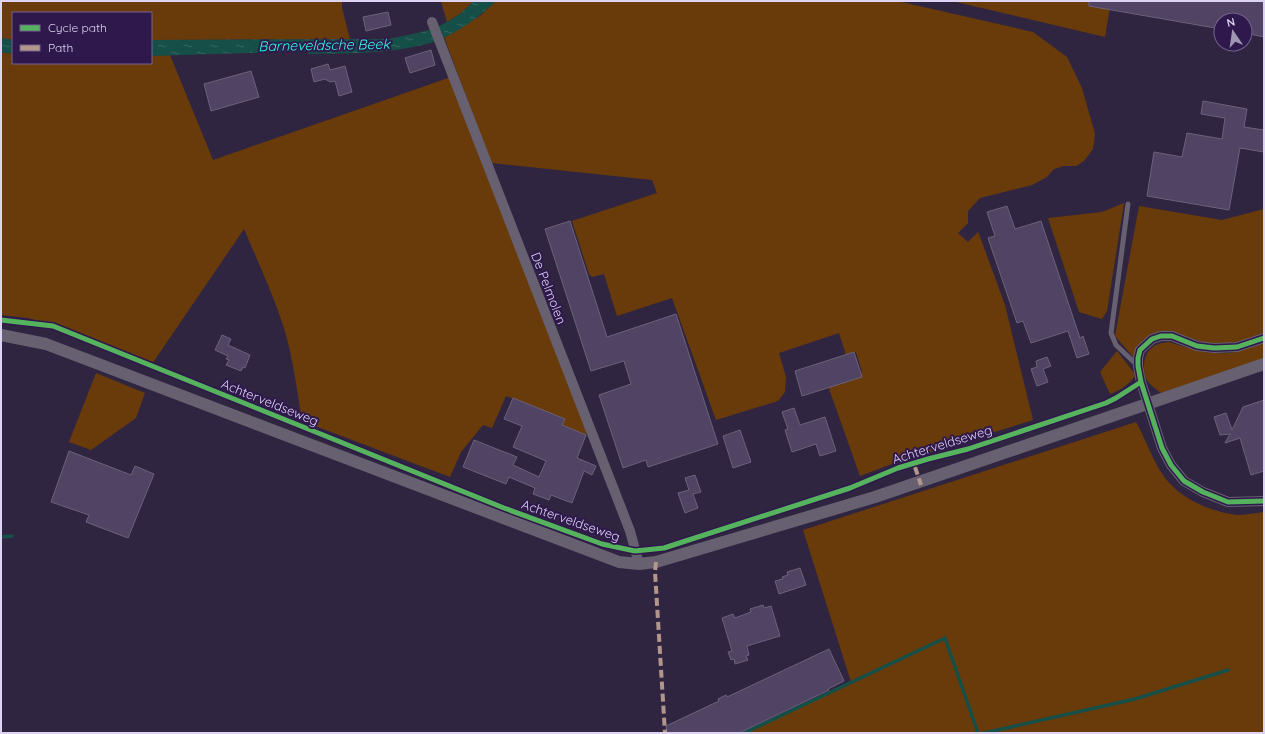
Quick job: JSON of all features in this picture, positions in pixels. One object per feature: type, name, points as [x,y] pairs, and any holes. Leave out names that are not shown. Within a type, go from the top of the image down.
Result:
[{"type":"street","name":"De Pelmolen","points":[[432,22],[627,523],[639,564]]},
{"type":"street","name":"Achterveldseweg","points":[[1,335],[46,344],[619,562],[639,564],[656,562],[875,497],[1264,364]]},
{"type":"street","points":[[1264,338],[1237,347],[1214,348],[1197,346],[1172,336],[1161,336],[1152,339],[1140,350],[1138,358],[1138,366],[1162,448],[1171,465],[1184,482],[1203,492],[1228,502],[1264,501]]},
{"type":"lane","points":[[1128,204],[1111,333],[1116,345],[1138,366]]},
{"type":"shaded area","points":[[1,1],[342,1],[342,8],[350,39],[152,40],[152,12],[12,12],[12,40],[1,38]]},
{"type":"shaded area","points":[[441,1],[474,1],[461,13],[447,22]]},
{"type":"shaded area","points":[[496,1],[897,1],[1033,32],[1067,57],[1082,88],[1095,134],[1093,149],[1084,161],[1076,166],[1064,166],[1054,169],[1047,177],[1032,185],[980,198],[968,211],[968,223],[958,233],[968,242],[978,232],[979,234],[1005,305],[1033,420],[889,465],[860,476],[827,383],[862,372],[856,352],[846,355],[839,333],[779,353],[786,377],[785,392],[778,401],[716,420],[672,298],[617,316],[604,274],[592,277],[589,274],[572,221],[657,193],[652,180],[492,163],[444,37],[480,16]]},
{"type":"shaded area","points":[[952,1],[1111,1],[1105,37]]},
{"type":"shaded area","points":[[1,52],[12,54],[12,64],[152,64],[152,56],[170,55],[213,160],[451,77],[587,432],[586,435],[562,425],[565,419],[506,396],[492,428],[483,425],[461,452],[450,477],[302,421],[292,362],[284,328],[270,290],[244,229],[152,364],[48,324],[28,318],[1,315]]},
{"type":"shaded area","points":[[1124,203],[1107,311],[1102,319],[1079,312],[1048,218],[1102,212]]},
{"type":"shaded area","points":[[1139,206],[1222,220],[1264,209],[1264,333],[1243,341],[1225,344],[1205,343],[1173,332],[1150,335],[1143,340],[1134,358],[1115,336]]},
{"type":"shaded area","points":[[1169,342],[1183,347],[1213,353],[1228,353],[1246,349],[1264,342],[1264,359],[1161,393],[1147,380],[1144,372],[1144,363],[1147,354],[1154,346]]},
{"type":"shaded area","points":[[1117,351],[1135,376],[1124,387],[1110,394],[1100,372]]},
{"type":"shaded area","points":[[96,373],[145,393],[136,418],[91,450],[69,442]]},
{"type":"shaded area","points":[[1136,422],[1161,472],[1167,481],[1184,496],[1204,506],[1225,513],[1239,515],[1264,512],[1264,733],[743,733],[851,682],[803,530]]},
{"type":"water","name":"Barneveldsche Beek","points":[[474,1],[496,1],[469,23],[447,36],[431,43],[405,49],[350,53],[309,54],[307,51],[152,56],[152,40],[388,39],[418,33],[433,28],[451,20],[465,10]]},
{"type":"water","points":[[1,38],[12,40],[12,54],[1,52]]},
{"type":"building","points":[[1089,1],[1264,1],[1264,37],[1253,35],[1253,12],[1213,12],[1213,28],[1089,6]]},
{"type":"building","points":[[388,12],[391,25],[366,31],[363,17]]},
{"type":"building","points":[[431,50],[435,65],[410,73],[405,58]]},
{"type":"building","points":[[328,64],[330,70],[345,66],[352,92],[339,96],[335,81],[330,82],[325,79],[314,82],[311,69]]},
{"type":"building","points":[[251,71],[259,97],[211,111],[204,84]]},
{"type":"building","points":[[1203,101],[1247,109],[1244,127],[1264,130],[1264,152],[1240,148],[1229,210],[1147,196],[1154,152],[1182,157],[1187,133],[1222,139],[1225,118],[1201,114]]},
{"type":"building","points":[[1007,206],[1015,229],[1041,221],[1080,338],[1083,336],[1089,354],[1077,358],[1068,331],[1031,343],[1023,321],[1017,323],[988,238],[995,236],[987,212]]},
{"type":"building","points":[[570,221],[607,337],[676,314],[718,444],[648,467],[646,460],[623,468],[599,395],[631,384],[624,361],[591,371],[545,229]]},
{"type":"building","points":[[222,335],[231,339],[228,345],[250,355],[245,368],[243,367],[241,371],[226,365],[229,360],[226,359],[228,356],[215,350]]},
{"type":"building","points":[[854,352],[862,377],[802,396],[795,371]]},
{"type":"building","points":[[1047,357],[1051,366],[1043,369],[1048,382],[1037,386],[1031,369],[1037,367],[1036,361]]},
{"type":"building","points":[[513,398],[565,419],[562,425],[586,435],[577,458],[596,466],[592,475],[584,471],[572,503],[551,495],[549,500],[533,494],[535,488],[509,477],[506,484],[463,467],[474,440],[517,457],[513,465],[539,477],[546,461],[513,447],[522,426],[504,419]]},
{"type":"building","points":[[1264,400],[1264,471],[1251,475],[1240,438],[1225,443],[1230,434],[1220,435],[1214,417],[1226,413],[1232,430],[1243,407]]},
{"type":"building","points":[[794,408],[800,425],[825,417],[836,451],[820,456],[816,444],[792,452],[785,430],[788,429],[782,412]]},
{"type":"building","points":[[740,430],[751,462],[733,468],[723,436]]},
{"type":"building","points":[[69,451],[131,475],[135,466],[154,474],[128,538],[86,522],[89,515],[51,502]]},
{"type":"building","points":[[695,475],[701,492],[693,494],[698,508],[685,513],[678,493],[689,490],[685,478]]},
{"type":"building","points":[[800,568],[806,585],[779,594],[775,581],[783,579],[782,577],[788,575],[787,572]]},
{"type":"building","points":[[763,605],[764,608],[771,606],[780,636],[747,646],[749,655],[746,656],[748,660],[735,664],[734,659],[731,660],[728,652],[732,651],[722,618],[733,614],[735,618],[751,612],[750,609]]},
{"type":"building","points":[[829,649],[844,681],[828,689],[829,690],[739,733],[667,733],[666,726],[719,701],[718,699],[726,695],[727,697]]},
{"type":"waterway","points":[[1,537],[12,536]]},
{"type":"waterway","points":[[744,733],[945,638],[978,733]]},
{"type":"waterway","points":[[984,733],[1135,699],[1228,670]]},
{"type":"marked path","points":[[915,467],[921,485]]},
{"type":"marked path","points":[[656,562],[655,572],[665,733]]},
{"type":"cycle path","points":[[1,320],[53,326],[504,508],[602,544],[635,551],[664,548],[850,488],[898,468],[968,449],[1106,403],[1141,382]]},
{"type":"cycle path","points":[[1264,338],[1237,347],[1214,348],[1197,346],[1172,336],[1161,336],[1152,339],[1140,350],[1138,358],[1141,382],[1162,448],[1171,465],[1184,481],[1203,492],[1228,502],[1264,501]]}]
